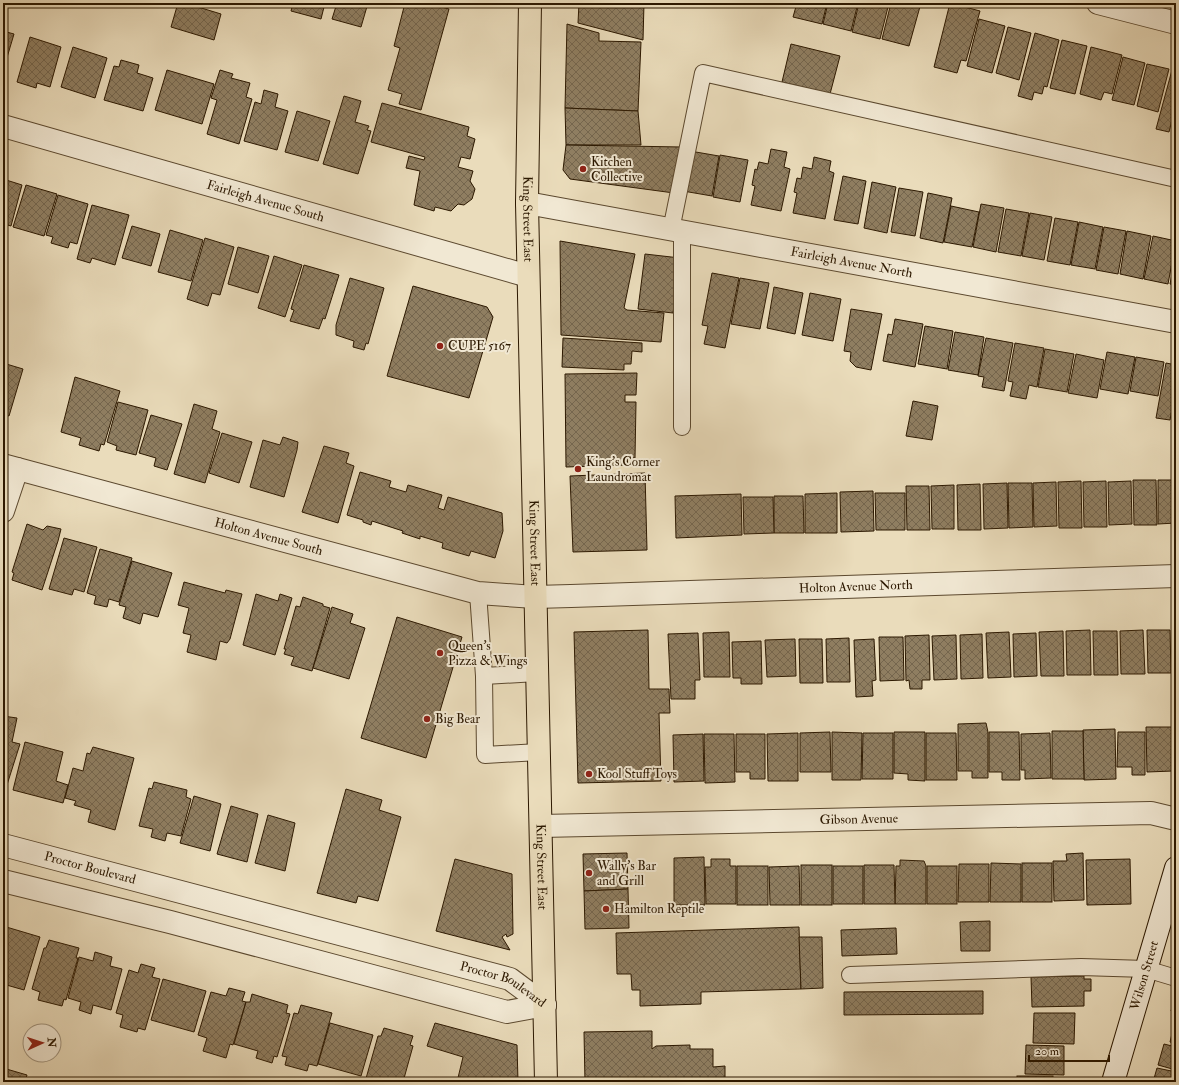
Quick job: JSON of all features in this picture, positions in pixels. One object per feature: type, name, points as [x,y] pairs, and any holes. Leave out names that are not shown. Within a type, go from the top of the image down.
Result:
[{"type":"main road","name":"King Street East","points":[[530,3],[527,203],[528,276],[546,1082]]},
{"type":"street","points":[[1098,3],[1176,23]]},
{"type":"street","name":"Fairleigh Avenue South","points":[[3,126],[528,276]]},
{"type":"street","name":"Fairleigh Avenue North","points":[[527,203],[1176,322]]},
{"type":"street","points":[[3,511],[10,467]]},
{"type":"street","name":"Holton Avenue South","points":[[10,467],[478,594],[535,597]]},
{"type":"street","name":"Holton Avenue North","points":[[535,597],[1176,576]]},
{"type":"street","name":"Gibson Avenue","points":[[541,826],[1151,813],[1176,819]]},
{"type":"street","name":"Proctor Boulevard","points":[[3,845],[510,979],[545,1005]]},
{"type":"street","name":"Wilson Street","points":[[1113,1082],[1176,868]]},
{"type":"street","name":"Proctor Boulevard","points":[[3,881],[170,922],[507,1012],[545,1005]]},
{"type":"street","points":[[170,922],[178,892]]},
{"type":"street","points":[[394,982],[402,950]]},
{"type":"lane","points":[[682,427],[676,231],[704,73],[1176,179]]},
{"type":"lane","points":[[478,594],[484,676],[485,755],[539,752]]},
{"type":"lane","points":[[484,676],[537,673]]},
{"type":"lane","points":[[850,975],[1081,967],[1146,969],[1176,978]]},
{"type":"building","points":[[178,3],[185,3],[221,14],[214,40],[171,27]]},
{"type":"building","points":[[293,3],[325,3],[321,19],[291,11]]},
{"type":"building","points":[[337,3],[368,3],[361,27],[332,19]]},
{"type":"building","points":[[405,3],[426,3],[449,9],[421,110],[399,104],[402,94],[388,90],[400,48],[394,46]]},
{"type":"building","points":[[579,3],[644,3],[643,40],[578,23]]},
{"type":"building","points":[[797,3],[827,3],[822,24],[793,17]]},
{"type":"building","points":[[828,3],[858,3],[851,31],[823,24]]},
{"type":"building","points":[[859,3],[889,3],[880,39],[852,32]]},
{"type":"building","points":[[891,3],[921,3],[909,46],[882,39]]},
{"type":"building","points":[[950,3],[980,11],[966,61],[961,60],[957,73],[934,67]]},
{"type":"building","points":[[979,19],[1005,26],[992,73],[967,66]]},
{"type":"building","points":[[567,24],[599,33],[599,41],[641,42],[638,111],[565,108]]},
{"type":"building","points":[[1008,27],[1031,33],[1019,80],[996,73]]},
{"type":"building","points":[[3,31],[14,34],[3,71]]},
{"type":"building","points":[[1035,33],[1059,40],[1047,87],[1044,86],[1042,94],[1034,92],[1032,100],[1018,96]]},
{"type":"building","points":[[30,37],[61,47],[50,87],[37,83],[36,88],[17,82]]},
{"type":"building","points":[[1062,40],[1087,46],[1075,94],[1050,88]]},
{"type":"building","points":[[791,44],[840,56],[830,94],[782,82]]},
{"type":"building","points":[[73,47],[107,58],[95,98],[61,87]]},
{"type":"building","points":[[1091,47],[1122,55],[1112,94],[1104,92],[1101,100],[1080,94]]},
{"type":"building","points":[[1123,57],[1145,63],[1134,105],[1112,100]]},
{"type":"building","points":[[121,60],[139,65],[137,73],[153,78],[143,111],[104,100],[114,66],[119,67]]},
{"type":"building","points":[[1147,64],[1169,69],[1158,112],[1137,106]]},
{"type":"building","points":[[167,70],[214,84],[202,124],[155,110]]},
{"type":"building","points":[[220,70],[233,74],[231,78],[250,83],[246,97],[252,99],[239,144],[207,134],[217,100],[211,98]]},
{"type":"building","points":[[1172,70],[1176,71],[1176,116],[1173,116],[1169,132],[1156,129]]},
{"type":"building","points":[[264,90],[278,94],[275,107],[288,111],[277,150],[244,141],[255,102],[261,104]]},
{"type":"building","points":[[344,96],[361,101],[355,122],[369,126],[367,130],[371,131],[358,174],[323,164]]},
{"type":"building","points":[[382,103],[469,127],[467,136],[475,139],[470,159],[461,157],[458,167],[473,171],[470,181],[475,189],[472,199],[464,205],[458,204],[451,211],[435,207],[434,211],[414,205],[420,171],[406,168],[409,156],[424,160],[425,157],[371,142]]},
{"type":"building","points":[[565,108],[638,111],[641,145],[566,145]]},
{"type":"building","points":[[297,111],[330,121],[318,161],[285,152]]},
{"type":"building","points":[[566,145],[682,147],[674,193],[570,179],[563,170]]},
{"type":"building","points":[[771,149],[787,152],[784,167],[790,169],[781,211],[751,205],[755,186],[752,185],[755,169],[757,170],[759,162],[768,164]]},
{"type":"building","points":[[690,151],[719,156],[712,196],[683,191]]},
{"type":"building","points":[[720,155],[748,160],[740,202],[713,197]]},
{"type":"building","points":[[814,157],[831,161],[829,171],[834,173],[825,219],[793,213],[797,193],[794,192],[797,178],[801,179],[803,167],[812,169]]},
{"type":"building","points":[[843,176],[866,181],[858,224],[834,220]]},
{"type":"building","points":[[3,179],[22,185],[11,226],[4,224],[3,227]]},
{"type":"building","points":[[872,182],[896,187],[887,233],[864,228]]},
{"type":"building","points":[[26,185],[57,194],[44,236],[13,227]]},
{"type":"building","points":[[899,188],[923,192],[915,236],[891,232]]},
{"type":"building","points":[[928,193],[952,198],[943,243],[920,238]]},
{"type":"building","points":[[58,195],[88,204],[77,244],[70,242],[68,248],[51,243],[53,237],[46,235]]},
{"type":"building","points":[[981,204],[1004,208],[996,252],[973,247]]},
{"type":"building","points":[[92,205],[129,215],[115,265],[92,258],[90,263],[77,259]]},
{"type":"building","points":[[951,206],[979,212],[972,247],[944,242]]},
{"type":"building","points":[[1006,209],[1029,213],[1021,256],[998,252]]},
{"type":"building","points":[[1030,213],[1052,217],[1044,260],[1022,256]]},
{"type":"building","points":[[1055,218],[1078,222],[1070,265],[1047,261]]},
{"type":"building","points":[[1079,222],[1103,227],[1095,269],[1071,265]]},
{"type":"building","points":[[132,226],[160,234],[151,266],[122,258]]},
{"type":"building","points":[[1104,227],[1126,231],[1118,274],[1096,270]]},
{"type":"building","points":[[170,230],[203,240],[191,281],[158,272]]},
{"type":"building","points":[[1127,231],[1151,236],[1143,279],[1120,274]]},
{"type":"building","points":[[1153,236],[1176,241],[1168,284],[1144,279]]},
{"type":"building","points":[[205,238],[234,247],[220,295],[212,293],[208,306],[187,299]]},
{"type":"building","points":[[560,241],[635,254],[624,308],[627,310],[664,313],[661,342],[561,335]]},
{"type":"building","points":[[238,247],[269,256],[258,293],[228,284]]},
{"type":"building","points":[[645,254],[680,258],[673,313],[638,309]]},
{"type":"building","points":[[1176,254],[1176,285],[1170,284]]},
{"type":"building","points":[[274,256],[302,265],[285,317],[258,308]]},
{"type":"building","points":[[304,265],[339,275],[325,319],[323,318],[319,329],[290,321],[294,310],[291,309]]},
{"type":"building","points":[[712,273],[739,278],[725,348],[704,344],[708,326],[702,325]]},
{"type":"building","points":[[350,278],[384,288],[368,344],[366,343],[364,350],[353,347],[354,341],[336,335],[336,325]]},
{"type":"building","points":[[740,278],[769,283],[760,329],[731,324]]},
{"type":"building","name":"CUPE 5167","points":[[413,286],[487,307],[493,317],[469,398],[387,376]]},
{"type":"building","points":[[774,287],[803,293],[795,334],[767,328]]},
{"type":"building","points":[[810,293],[841,299],[833,341],[802,335]]},
{"type":"building","points":[[851,309],[882,314],[871,370],[856,367],[850,361],[851,352],[844,351]]},
{"type":"building","points":[[895,319],[923,324],[915,367],[883,361],[888,334],[892,335]]},
{"type":"building","points":[[925,326],[953,331],[947,369],[918,364]]},
{"type":"building","points":[[955,332],[984,337],[978,375],[948,370]]},
{"type":"building","points":[[563,338],[642,343],[642,352],[632,351],[631,364],[624,364],[624,370],[562,367]]},
{"type":"building","points":[[986,338],[1013,343],[1004,391],[982,387],[984,377],[978,376]]},
{"type":"building","points":[[1015,343],[1044,348],[1037,387],[1029,385],[1026,399],[1010,396],[1013,382],[1008,381]]},
{"type":"building","points":[[1045,349],[1074,354],[1067,392],[1038,387]]},
{"type":"building","points":[[1107,352],[1135,357],[1128,394],[1100,389]]},
{"type":"building","points":[[1076,354],[1104,360],[1097,398],[1068,393]]},
{"type":"building","points":[[1136,357],[1164,362],[1158,396],[1130,391]]},
{"type":"building","points":[[3,363],[23,369],[9,416],[3,414]]},
{"type":"building","points":[[1166,363],[1176,365],[1176,410],[1172,409],[1170,420],[1156,418]]},
{"type":"building","points":[[637,373],[636,395],[625,395],[625,402],[636,402],[635,458],[627,458],[628,465],[566,467],[565,374]]},
{"type":"building","points":[[75,377],[120,391],[104,445],[101,444],[99,451],[79,445],[81,438],[61,432]]},
{"type":"building","points":[[913,401],[938,406],[932,440],[906,436]]},
{"type":"building","points":[[118,402],[148,410],[136,455],[116,450],[117,446],[107,442]]},
{"type":"building","points":[[194,404],[217,411],[212,429],[220,432],[205,483],[174,474]]},
{"type":"building","points":[[151,415],[182,424],[167,470],[154,466],[156,458],[139,453]]},
{"type":"building","points":[[222,433],[252,442],[239,483],[209,473]]},
{"type":"building","points":[[283,437],[298,442],[284,497],[250,487],[263,440],[280,445]]},
{"type":"building","points":[[324,446],[349,453],[346,463],[354,466],[338,523],[302,512]]},
{"type":"building","points":[[360,472],[391,481],[389,487],[406,492],[408,485],[442,495],[438,508],[444,510],[448,497],[502,513],[503,531],[495,558],[471,551],[469,556],[442,548],[443,543],[420,536],[420,539],[402,533],[403,531],[372,521],[371,525],[363,522],[363,520],[347,515]]},
{"type":"building","points":[[645,473],[647,550],[573,552],[570,476]]},
{"type":"building","points":[[1133,480],[1156,480],[1157,525],[1134,525]]},
{"type":"building","points":[[1158,480],[1176,480],[1176,523],[1158,524]]},
{"type":"building","points":[[1081,481],[1082,528],[1059,528],[1058,482]]},
{"type":"building","points":[[1106,481],[1107,527],[1084,527],[1083,482]]},
{"type":"building","points":[[1131,481],[1132,524],[1109,525],[1108,482]]},
{"type":"building","points":[[1056,482],[1057,526],[1034,527],[1033,483]]},
{"type":"building","points":[[1007,483],[1008,528],[984,529],[983,484]]},
{"type":"building","points":[[1008,483],[1032,483],[1033,527],[1009,528]]},
{"type":"building","points":[[980,484],[981,530],[958,530],[957,485]]},
{"type":"building","points":[[954,485],[954,529],[932,529],[931,486]]},
{"type":"building","points":[[906,486],[929,486],[930,530],[907,530]]},
{"type":"building","points":[[873,491],[874,531],[841,532],[840,492]]},
{"type":"building","points":[[837,493],[837,533],[805,533],[805,494]]},
{"type":"building","points":[[875,493],[905,493],[905,530],[876,530]]},
{"type":"building","points":[[741,494],[742,535],[676,538],[675,496]]},
{"type":"building","points":[[774,496],[803,496],[804,533],[774,533]]},
{"type":"building","points":[[743,497],[773,497],[774,533],[744,534]]},
{"type":"building","points":[[27,524],[43,530],[47,526],[61,529],[42,590],[12,580],[14,573],[12,572]]},
{"type":"building","points":[[64,538],[97,547],[84,592],[74,589],[72,595],[49,589]]},
{"type":"building","points":[[100,549],[132,558],[119,602],[109,599],[107,607],[94,604],[96,596],[87,593]]},
{"type":"building","points":[[132,561],[172,573],[158,617],[143,613],[140,624],[123,618],[126,607],[119,605]]},
{"type":"building","points":[[184,582],[225,593],[226,590],[242,594],[230,639],[227,643],[220,641],[216,660],[187,652],[191,635],[183,633],[189,608],[178,605]]},
{"type":"building","points":[[256,594],[278,601],[280,594],[292,598],[275,655],[243,645]]},
{"type":"building","points":[[303,597],[330,608],[312,671],[291,665],[294,657],[284,654],[286,649],[284,649],[296,606],[300,607]]},
{"type":"building","points":[[332,607],[353,614],[350,623],[365,628],[349,679],[313,668]]},
{"type":"building","points":[[397,617],[462,637],[426,758],[361,738]]},
{"type":"building","points":[[1173,629],[1176,629],[1176,673],[1175,673]]},
{"type":"building","points":[[648,630],[649,689],[669,689],[670,713],[659,713],[661,781],[578,783],[574,632]]},
{"type":"building","points":[[1090,630],[1091,675],[1067,675],[1066,631]]},
{"type":"building","points":[[1143,630],[1145,674],[1121,674],[1120,631]]},
{"type":"building","points":[[1147,630],[1170,630],[1171,673],[1148,673]]},
{"type":"building","points":[[1063,631],[1064,676],[1041,676],[1039,632]]},
{"type":"building","points":[[1093,631],[1117,631],[1118,675],[1094,675]]},
{"type":"building","points":[[729,632],[730,677],[704,677],[703,633]]},
{"type":"building","points":[[1009,632],[1011,677],[988,678],[986,633]]},
{"type":"building","points":[[698,633],[700,680],[695,680],[695,699],[671,699],[668,634]]},
{"type":"building","points":[[1036,633],[1037,676],[1014,677],[1013,634]]},
{"type":"building","points":[[982,634],[983,678],[961,679],[960,635]]},
{"type":"building","points":[[929,635],[930,680],[922,680],[922,689],[910,689],[909,680],[906,681],[905,636]]},
{"type":"building","points":[[956,635],[957,679],[934,680],[932,636]]},
{"type":"building","points":[[879,637],[903,637],[904,680],[880,681]]},
{"type":"building","points":[[849,638],[850,682],[827,682],[826,639]]},
{"type":"building","points":[[795,639],[796,676],[767,677],[765,640]]},
{"type":"building","points":[[799,639],[822,639],[823,683],[800,683]]},
{"type":"building","points":[[874,639],[876,680],[872,681],[873,696],[856,697],[854,640]]},
{"type":"building","points":[[761,641],[762,684],[741,684],[741,678],[733,678],[732,642]]},
{"type":"building","points":[[3,716],[17,718],[12,742],[20,744],[6,788],[3,787]]},
{"type":"building","points":[[986,723],[988,732],[988,778],[972,778],[972,771],[958,771],[958,724]]},
{"type":"building","points":[[1146,727],[1176,727],[1176,763],[1173,771],[1147,772]]},
{"type":"building","points":[[1115,729],[1116,779],[1084,780],[1083,730]]},
{"type":"building","points":[[1052,731],[1083,731],[1084,779],[1052,779]]},
{"type":"building","points":[[830,732],[831,772],[800,772],[800,733]]},
{"type":"building","points":[[832,732],[862,733],[861,780],[832,780]]},
{"type":"building","points":[[894,732],[925,732],[925,781],[908,780],[908,774],[894,773]]},
{"type":"building","points":[[989,732],[1019,732],[1020,780],[1002,780],[1002,772],[989,772]]},
{"type":"building","points":[[1118,732],[1145,732],[1145,775],[1132,775],[1132,767],[1117,767]]},
{"type":"building","points":[[798,733],[798,781],[768,781],[767,734]]},
{"type":"building","points":[[863,733],[893,733],[893,779],[862,779]]},
{"type":"building","points":[[926,733],[956,733],[957,780],[926,780]]},
{"type":"building","points":[[1050,733],[1051,778],[1025,779],[1025,770],[1021,770],[1021,734]]},
{"type":"building","points":[[703,734],[704,781],[674,782],[673,735]]},
{"type":"building","points":[[704,734],[734,734],[735,782],[705,783]]},
{"type":"building","points":[[736,734],[765,734],[765,779],[750,779],[750,772],[736,772]]},
{"type":"building","points":[[25,742],[63,752],[56,781],[68,785],[63,803],[13,790]]},
{"type":"building","points":[[93,747],[134,758],[115,830],[88,822],[91,810],[74,805],[76,801],[65,798],[73,768],[83,771],[87,753],[90,754]]},
{"type":"building","points":[[154,782],[187,790],[186,797],[191,799],[181,836],[167,833],[165,841],[151,837],[153,829],[139,826],[149,788],[152,789]]},
{"type":"building","points":[[346,789],[382,800],[379,810],[401,817],[378,901],[358,896],[356,903],[317,893]]},
{"type":"building","points":[[194,796],[221,804],[210,851],[180,843]]},
{"type":"building","points":[[231,806],[258,814],[247,862],[217,854]]},
{"type":"building","points":[[268,815],[295,823],[285,871],[255,863]]},
{"type":"building","points":[[627,853],[628,889],[584,891],[583,854]]},
{"type":"building","points":[[1083,853],[1084,900],[1054,901],[1053,861],[1067,861],[1066,854]]},
{"type":"building","points":[[704,857],[705,905],[674,905],[674,858]]},
{"type":"building","points":[[455,859],[512,874],[513,934],[507,937],[506,934],[502,937],[510,950],[436,931]]},
{"type":"building","points":[[711,859],[730,859],[730,866],[736,866],[736,904],[706,904],[705,867],[711,867]]},
{"type":"building","points":[[1130,859],[1131,904],[1087,905],[1086,860]]},
{"type":"building","points":[[900,860],[924,861],[926,866],[926,904],[895,904],[896,866],[900,866]]},
{"type":"building","points":[[991,863],[1021,864],[1021,902],[990,902]]},
{"type":"building","points":[[1022,863],[1052,863],[1052,902],[1022,902]]},
{"type":"building","points":[[959,864],[989,864],[989,902],[958,902]]},
{"type":"building","points":[[801,865],[832,865],[832,905],[801,905]]},
{"type":"building","points":[[864,865],[894,865],[895,904],[864,904]]},
{"type":"building","points":[[737,866],[768,866],[768,905],[737,905]]},
{"type":"building","points":[[799,866],[800,905],[770,905],[769,867]]},
{"type":"building","points":[[833,866],[863,866],[863,904],[833,904]]},
{"type":"building","points":[[927,866],[957,866],[957,904],[927,904]]},
{"type":"building","name":"Hamilton Reptile","points":[[628,889],[629,928],[585,929],[584,891]]},
{"type":"building","points":[[990,921],[990,951],[961,951],[960,922]]},
{"type":"building","points":[[3,926],[40,937],[24,990],[3,984]]},
{"type":"building","points":[[799,927],[801,989],[701,992],[701,1004],[640,1006],[640,990],[632,990],[631,974],[617,974],[616,933]]},
{"type":"building","points":[[896,928],[897,954],[842,956],[841,930]]},
{"type":"building","points":[[799,937],[822,937],[823,988],[801,989]]},
{"type":"building","points":[[49,940],[79,948],[76,958],[78,958],[66,1000],[64,999],[62,1006],[38,1000],[40,992],[32,989],[44,948],[46,948]]},
{"type":"building","points":[[95,952],[112,957],[110,966],[122,969],[111,1010],[93,1005],[91,1014],[79,1010],[81,1002],[68,998],[79,957],[93,961]]},
{"type":"building","points":[[141,964],[155,968],[152,977],[160,979],[145,1030],[138,1028],[137,1032],[120,1027],[123,1015],[116,1013],[129,970],[138,973]]},
{"type":"building","points":[[1084,976],[1084,979],[1091,979],[1091,991],[1084,991],[1084,1006],[1032,1007],[1031,977]]},
{"type":"building","points":[[163,979],[206,991],[194,1032],[151,1020]]},
{"type":"building","points":[[229,988],[245,992],[242,1001],[246,1002],[233,1045],[230,1044],[226,1058],[203,1051],[207,1038],[198,1035],[211,992],[226,996]]},
{"type":"building","points":[[983,991],[983,1014],[844,1015],[844,992]]},
{"type":"building","points":[[1176,993],[1176,1012],[1171,1011]]},
{"type":"building","points":[[252,994],[288,1005],[286,1013],[290,1014],[277,1057],[274,1056],[272,1063],[256,1058],[258,1051],[234,1044],[246,1002],[250,1002]]},
{"type":"building","points":[[301,1005],[332,1013],[317,1066],[309,1064],[307,1071],[285,1065],[287,1057],[282,1056],[294,1013],[298,1014]]},
{"type":"building","points":[[1034,1013],[1075,1013],[1074,1044],[1033,1043]]},
{"type":"building","points":[[1176,1017],[1176,1044],[1170,1042]]},
{"type":"building","points":[[330,1023],[373,1035],[361,1076],[318,1064]]},
{"type":"building","points":[[435,1023],[517,1045],[518,1082],[457,1082],[463,1057],[427,1046]]},
{"type":"building","points":[[384,1028],[413,1036],[410,1045],[413,1046],[403,1082],[365,1082],[378,1036],[381,1036]]},
{"type":"building","points":[[652,1031],[652,1049],[656,1046],[690,1045],[690,1049],[713,1049],[713,1067],[725,1066],[725,1082],[585,1082],[584,1032]]},
{"type":"building","points":[[1164,1044],[1176,1047],[1176,1070],[1158,1065]]},
{"type":"building","points":[[1026,1045],[1064,1046],[1064,1075],[1025,1074]]},
{"type":"building","points":[[3,1068],[27,1075],[25,1082],[3,1082]]},
{"type":"building","points":[[1157,1068],[1176,1072],[1176,1082],[1153,1082]]},
{"type":"building","points":[[1017,1076],[1053,1076],[1053,1082],[1017,1082]]},
{"type":"place","name":"Kitchen Collective","points":[[583,169]]},
{"type":"place","name":"CUPE 5167","points":[[440,346]]},
{"type":"place","name":"King's Corner Laundromat","points":[[578,469]]},
{"type":"place","name":"Queen's Pizza & Wings","points":[[440,653]]},
{"type":"place","name":"Big Bear","points":[[427,719]]},
{"type":"place","name":"Kool Stuff Toys","points":[[589,774]]},
{"type":"place","name":"Wally's Bar and Grill","points":[[589,873]]},
{"type":"place","name":"Hamilton Reptile","points":[[606,909]]}]
